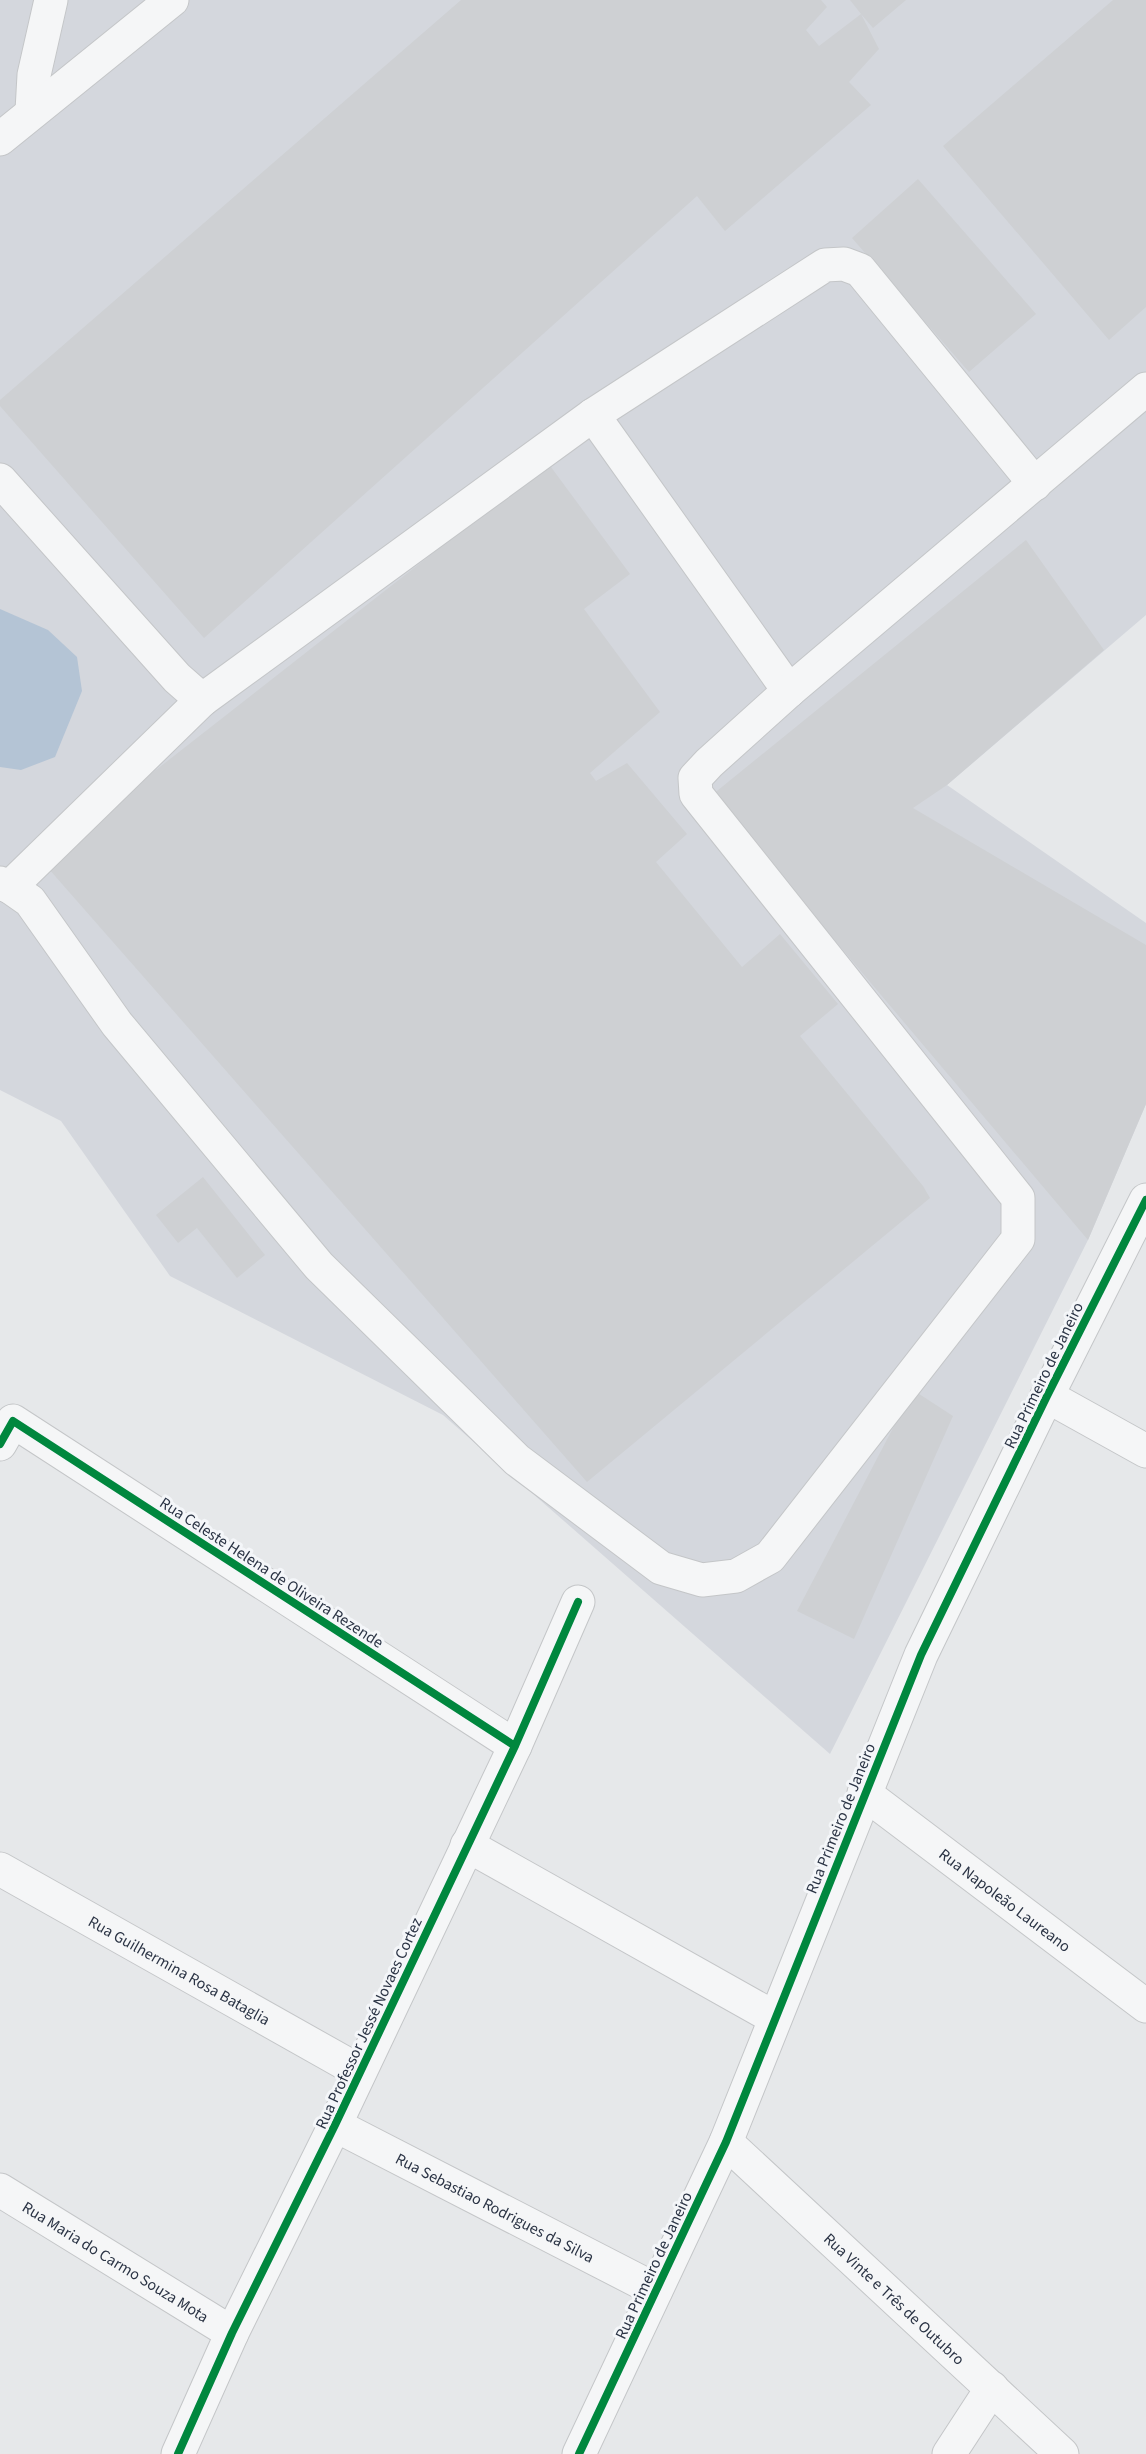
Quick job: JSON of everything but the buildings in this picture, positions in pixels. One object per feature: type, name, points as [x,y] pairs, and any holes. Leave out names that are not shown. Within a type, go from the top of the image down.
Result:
[{"type":"street","points":[[32,111],[34,75],[51,0]]},
{"type":"street","points":[[0,139],[171,0]]},
{"type":"street","points":[[1035,484],[860,270],[844,264],[825,265],[593,415],[202,700],[5,885],[30,902],[117,1024],[320,1266],[517,1460],[661,1568],[702,1580],[736,1576],[770,1557],[1018,1239],[1018,1198],[696,794],[695,778],[789,691],[1035,484],[1146,389]]},
{"type":"street","points":[[593,415],[789,691]]},
{"type":"street","points":[[0,480],[177,678],[202,700]]},
{"type":"street","name":"Rua Primeiro de Janeiro","points":[[579,2454],[726,2142],[921,1655],[1047,1396],[1146,1200]]},
{"type":"street","points":[[1047,1396],[1146,1452]]},
{"type":"street","name":"Rua Celeste Helena de Oliveira Rezende","points":[[7,1432],[515,1746]]},
{"type":"street","name":"Rua Professor Jessé Novaes Cortez","points":[[178,2454],[232,2333],[335,2125],[515,1746],[578,1602]]},
{"type":"street","name":"Rua Napoleão Laureano","points":[[864,1793],[1146,2006]]},
{"type":"street","points":[[467,1845],[775,2018]]},
{"type":"street","name":"Rua Guilhermina Rosa Bataglia","points":[[0,1869],[359,2071]]},
{"type":"street","name":"Rua Sebastiao Rodrigues da Silva","points":[[335,2125],[656,2290]]},
{"type":"street","name":"Rua Vinte e Três de Outubro","points":[[726,2142],[1062,2454]]},
{"type":"street","name":"Rua Maria do Carmo Souza Mota","points":[[0,2190],[232,2333]]},
{"type":"street","points":[[949,2454],[992,2388]]},
{"type":"shaded area","points":[[0,0],[1146,0],[1146,615],[947,785],[1146,923],[1146,1104],[1088,1240],[830,1754],[443,1415],[170,1276],[61,1121],[0,1090]]},
{"type":"water","points":[[0,609],[48,630],[77,657],[82,691],[55,757],[21,770],[0,767]]},
{"type":"cycle path","points":[[579,2454],[726,2142],[921,1655],[1047,1396],[1146,1200]]},
{"type":"cycle path","points":[[0,1444],[13,1421],[515,1746]]},
{"type":"cycle path","points":[[178,2454],[232,2333],[335,2125],[515,1746],[578,1602]]}]
